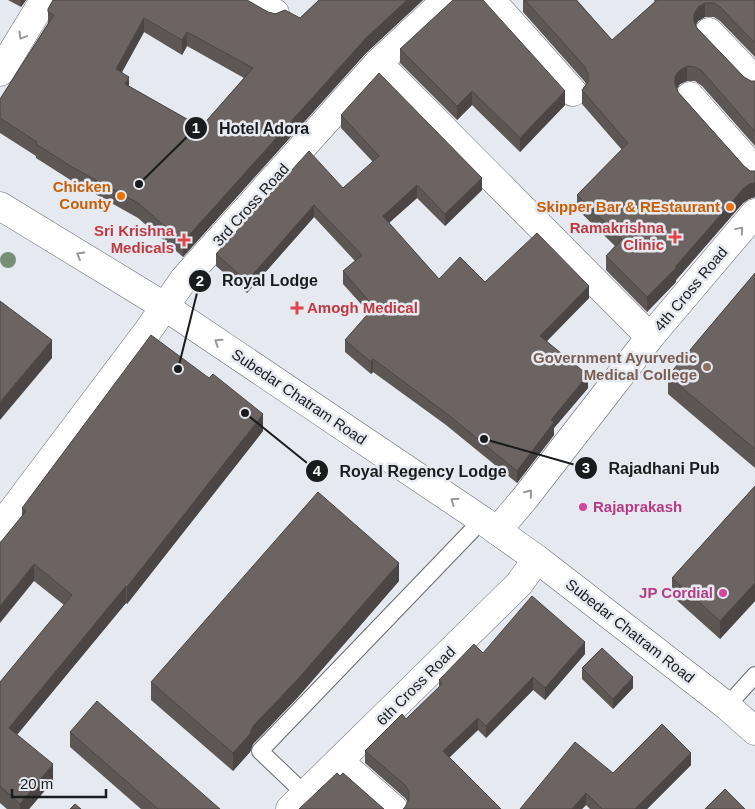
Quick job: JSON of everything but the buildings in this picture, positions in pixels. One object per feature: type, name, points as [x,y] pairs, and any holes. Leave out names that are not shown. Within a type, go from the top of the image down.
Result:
[{"type":"street","points":[[0,72],[44,0]]},
{"type":"street","name":"3rd Cross Road","points":[[0,527],[147,332],[184,279],[378,63],[446,0]]},
{"type":"street","points":[[491,0],[574,92]]},
{"type":"street","points":[[709,32],[755,80]]},
{"type":"street","points":[[378,63],[650,337]]},
{"type":"street","points":[[690,96],[755,170]]},
{"type":"street","name":"Subedar Chatram Road","points":[[0,206],[164,306],[490,526],[537,559],[727,706],[755,730]]},
{"type":"street","name":"4th Cross Road","points":[[490,526],[525,498],[650,337],[755,213]]},
{"type":"street","name":"6th Cross Road","points":[[298,802],[518,584],[537,559]]},
{"type":"street","points":[[340,762],[394,809]]},
{"type":"lane","points":[[298,802],[260,751],[490,526]]},
{"type":"lane","points":[[727,706],[755,675]]},
{"type":"place","name":"Hotel Adora","points":[[139,184]]},
{"type":"place","name":"Chicken County","points":[[121,196]]},
{"type":"place","name":"Skipper Bar & REstaurant","points":[[730,207]]},
{"type":"place","name":"Ramakrishna Clinic","points":[[675,237]]},
{"type":"place","name":"Sri Krishna Medicals","points":[[184,240]]},
{"type":"place","name":"Amogh Medical","points":[[297,308]]},
{"type":"place","name":"Government Ayurvedic Medical College","points":[[707,367]]},
{"type":"place","name":"Royal Lodge","points":[[178,369]]},
{"type":"place","name":"Royal Regency Lodge","points":[[245,413]]},
{"type":"place","name":"Rajadhani Pub","points":[[484,439]]},
{"type":"place","name":"Rajaprakash","points":[[583,507]]},
{"type":"place","name":"JP Cordial","points":[[723,593]]}]
